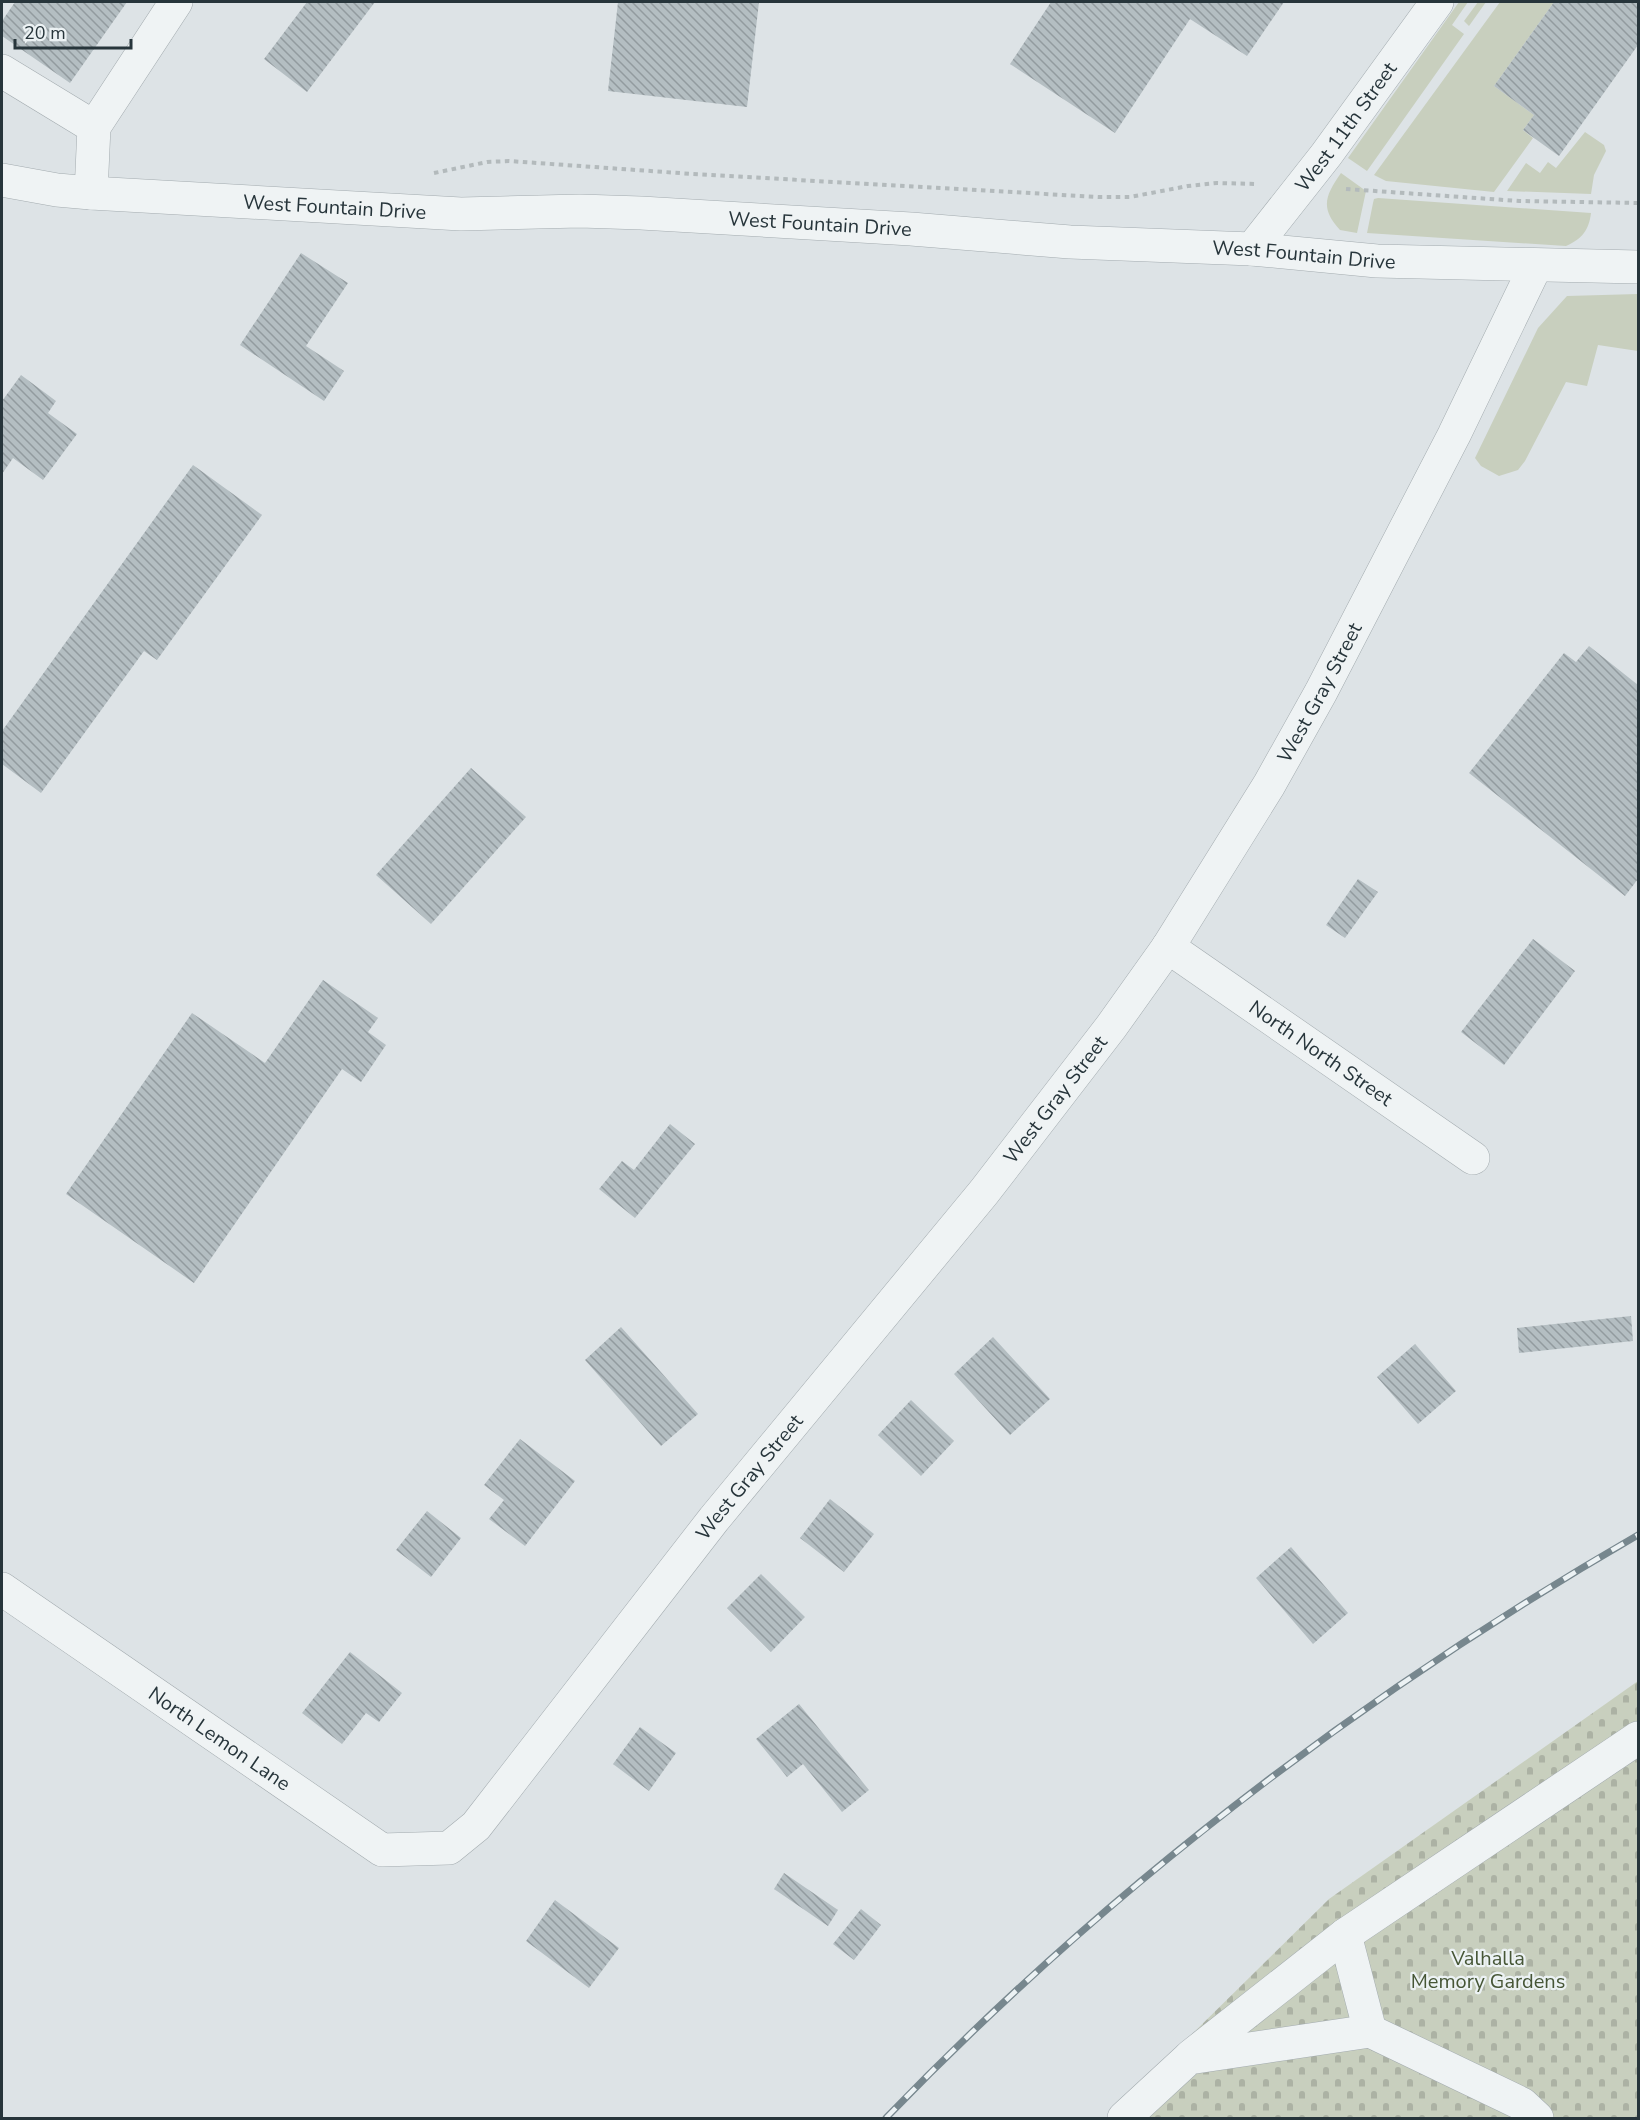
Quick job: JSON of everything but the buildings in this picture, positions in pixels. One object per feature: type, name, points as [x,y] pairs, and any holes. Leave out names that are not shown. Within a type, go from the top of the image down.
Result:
[{"type":"street","points":[[91,193],[94,127],[176,2]]},
{"type":"street","name":"West 11th Street","points":[[1252,249],[1326,155],[1437,2]]},
{"type":"street","points":[[2,72],[94,127]]},
{"type":"street","name":"West Fountain Drive","points":[[2,180],[57,190],[91,193],[461,214],[580,211],[641,213],[911,229],[1070,242],[1252,249],[1377,261],[1638,267]]},
{"type":"street","name":"West Gray Street","points":[[449,1848],[476,1827],[714,1519],[984,1192],[1111,1027],[1168,946],[1269,785],[1321,692],[1450,443],[1536,265]]},
{"type":"street","name":"North North Street","points":[[1168,946],[1473,1158]]},
{"type":"street","name":"North Lemon Lane","points":[[2,1589],[382,1850],[449,1848]]},
{"type":"street","points":[[1124,2118],[1189,2058],[1345,1935],[1638,1738]]},
{"type":"street","points":[[1345,1935],[1370,2031]]},
{"type":"street","points":[[1189,2058],[1370,2031],[1522,2104],[1537,2118]]},
{"type":"path","points":[[1362,190],[1519,201],[1638,203]]},
{"type":"green space","points":[[1459,2],[1468,2],[1452,25],[1464,34],[1367,171],[1348,158]]},
{"type":"green space","points":[[1478,2],[1486,2],[1469,26],[1464,21]]},
{"type":"green space","points":[[1500,2],[1554,2],[1494,86],[1534,115],[1523,130],[1533,138],[1494,192],[1386,181],[1374,175]]},
{"type":"green space","points":[[1585,132],[1604,145],[1606,151],[1594,175],[1591,194],[1507,191],[1526,163],[1540,173],[1548,162],[1556,168]]},
{"type":"green space","points":[[1341,173],[1366,191],[1357,233],[1340,230],[1329,215],[1327,208],[1328,195]]},
{"type":"green space","points":[[1374,199],[1591,213],[1584,233],[1566,246],[1367,233]]},
{"type":"green space","points":[[1638,294],[1638,351],[1598,345],[1587,386],[1566,382],[1525,461],[1518,470],[1499,476],[1481,466],[1475,458],[1538,328],[1567,296]]},
{"type":"green space","name":"Valhalla Memory Gardens","points":[[1638,1681],[1638,2118],[1107,2118],[1329,1899]]},
{"type":"railway","points":[[886,2118],[970,2034],[1058,1953],[1242,1800],[1337,1729],[1436,1661],[1536,1596],[1638,1535]]}]
